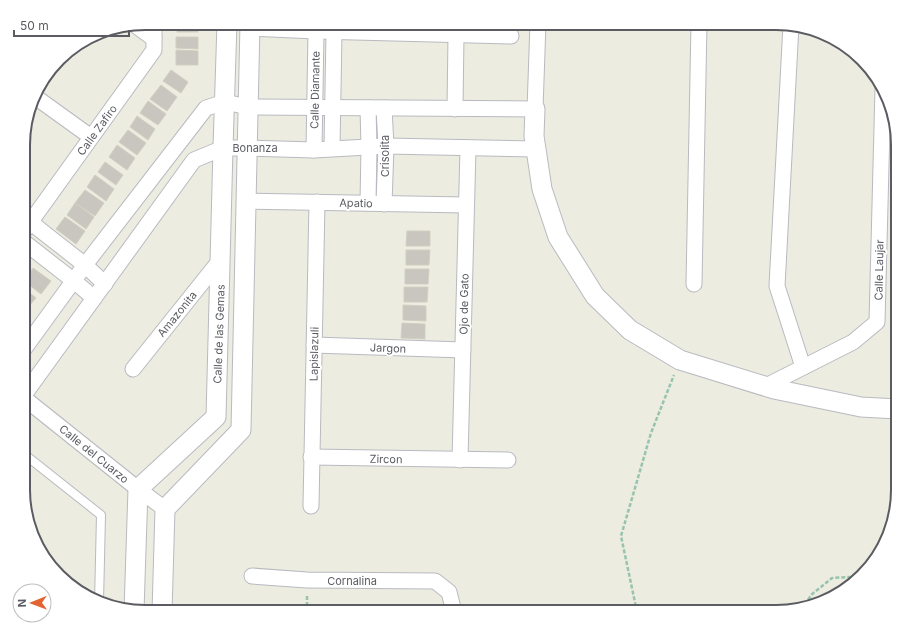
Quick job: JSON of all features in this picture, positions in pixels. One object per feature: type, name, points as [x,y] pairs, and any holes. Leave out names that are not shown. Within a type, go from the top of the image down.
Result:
[{"type":"street","points":[[142,30],[154,39]]},
{"type":"street","name":"Calle Zafiro","points":[[30,220],[154,50],[154,30]]},
{"type":"street","name":"Calle de las Gemas","points":[[138,489],[216,417],[227,30]]},
{"type":"street","points":[[162,605],[165,509],[241,430],[250,30]]},
{"type":"street","name":"Calle Diamante","points":[[314,150],[315,108],[324,30]]},
{"type":"street","name":"Calle Diamante","points":[[324,30],[333,108],[332,148]]},
{"type":"street","points":[[393,30],[462,31],[511,36]]},
{"type":"street","points":[[538,30],[534,136],[542,189],[558,237],[595,296],[630,330],[680,360],[774,389],[862,407],[891,409]]},
{"type":"street","points":[[694,284],[699,30]]},
{"type":"street","points":[[455,109],[462,31]]},
{"type":"street","points":[[791,31],[777,286],[803,367]]},
{"type":"street","points":[[39,100],[91,138]]},
{"type":"street","points":[[30,341],[206,108],[225,102],[248,106],[315,108],[535,110]]},
{"type":"street","name":"Calle Laujar","points":[[766,386],[853,342],[877,322],[883,103]]},
{"type":"street","name":"Crisolita","points":[[368,108],[368,203]]},
{"type":"street","name":"Crisolita","points":[[384,108],[386,146],[384,204]]},
{"type":"street","name":"Bonanza","points":[[30,389],[194,160],[223,148],[314,150],[386,146],[536,149]]},
{"type":"street","name":"Ojo de Gato","points":[[460,460],[468,148]]},
{"type":"street","name":"Apatio","points":[[246,201],[466,205]]},
{"type":"street","name":"Lapislazuli","points":[[310,506],[317,202]]},
{"type":"street","points":[[30,228],[86,265],[105,284]]},
{"type":"street","points":[[30,247],[94,298]]},
{"type":"street","name":"Amazonita","points":[[133,369],[220,259]]},
{"type":"street","name":"Jargon","points":[[314,345],[463,350]]},
{"type":"street","name":"Calle del Cuarzo","points":[[30,402],[165,509]]},
{"type":"street","name":"Zircon","points":[[312,458],[508,460]]},
{"type":"street","points":[[134,605],[138,489]]},
{"type":"street","name":"Cornalina","points":[[252,576],[307,580],[435,581],[449,592],[452,605]]},
{"type":"lane","points":[[30,459],[100,515],[99,595]]},
{"type":"path","points":[[636,605],[622,536],[651,433],[680,360]]},
{"type":"path","points":[[808,600],[811,595],[832,578],[850,578]]},
{"type":"building","points":[[177,30],[198,30],[198,32],[177,32]]},
{"type":"building","points":[[176,37],[198,37],[198,49],[176,48]]},
{"type":"building","points":[[176,50],[198,51],[198,65],[176,65]]},
{"type":"building","points":[[171,70],[188,82],[181,93],[163,81]]},
{"type":"building","points":[[161,85],[177,97],[167,111],[150,99]]},
{"type":"building","points":[[148,101],[166,114],[158,125],[140,113]]},
{"type":"building","points":[[137,116],[155,129],[148,140],[130,127]]},
{"type":"building","points":[[128,130],[146,143],[137,155],[119,142]]},
{"type":"building","points":[[117,145],[135,158],[127,170],[109,157]]},
{"type":"building","points":[[105,162],[123,175],[116,185],[98,172]]},
{"type":"building","points":[[95,175],[114,189],[106,201],[87,187]]},
{"type":"building","points":[[85,190],[104,203],[95,216],[75,203]]},
{"type":"building","points":[[75,203],[94,217],[86,229],[67,215]]},
{"type":"building","points":[[65,217],[85,231],[76,244],[56,229]]},
{"type":"building","points":[[407,231],[430,231],[430,246],[406,246]]},
{"type":"building","points":[[406,250],[430,250],[429,265],[406,265]]},
{"type":"building","points":[[33,268],[51,281],[41,294],[30,286],[30,272]]},
{"type":"building","points":[[405,269],[429,269],[428,284],[405,284]]},
{"type":"building","points":[[404,287],[428,287],[427,302],[404,302]]},
{"type":"building","points":[[30,293],[36,298],[30,305]]},
{"type":"building","points":[[403,305],[426,306],[426,321],[403,320]]},
{"type":"building","points":[[402,323],[425,324],[425,339],[401,338]]}]
